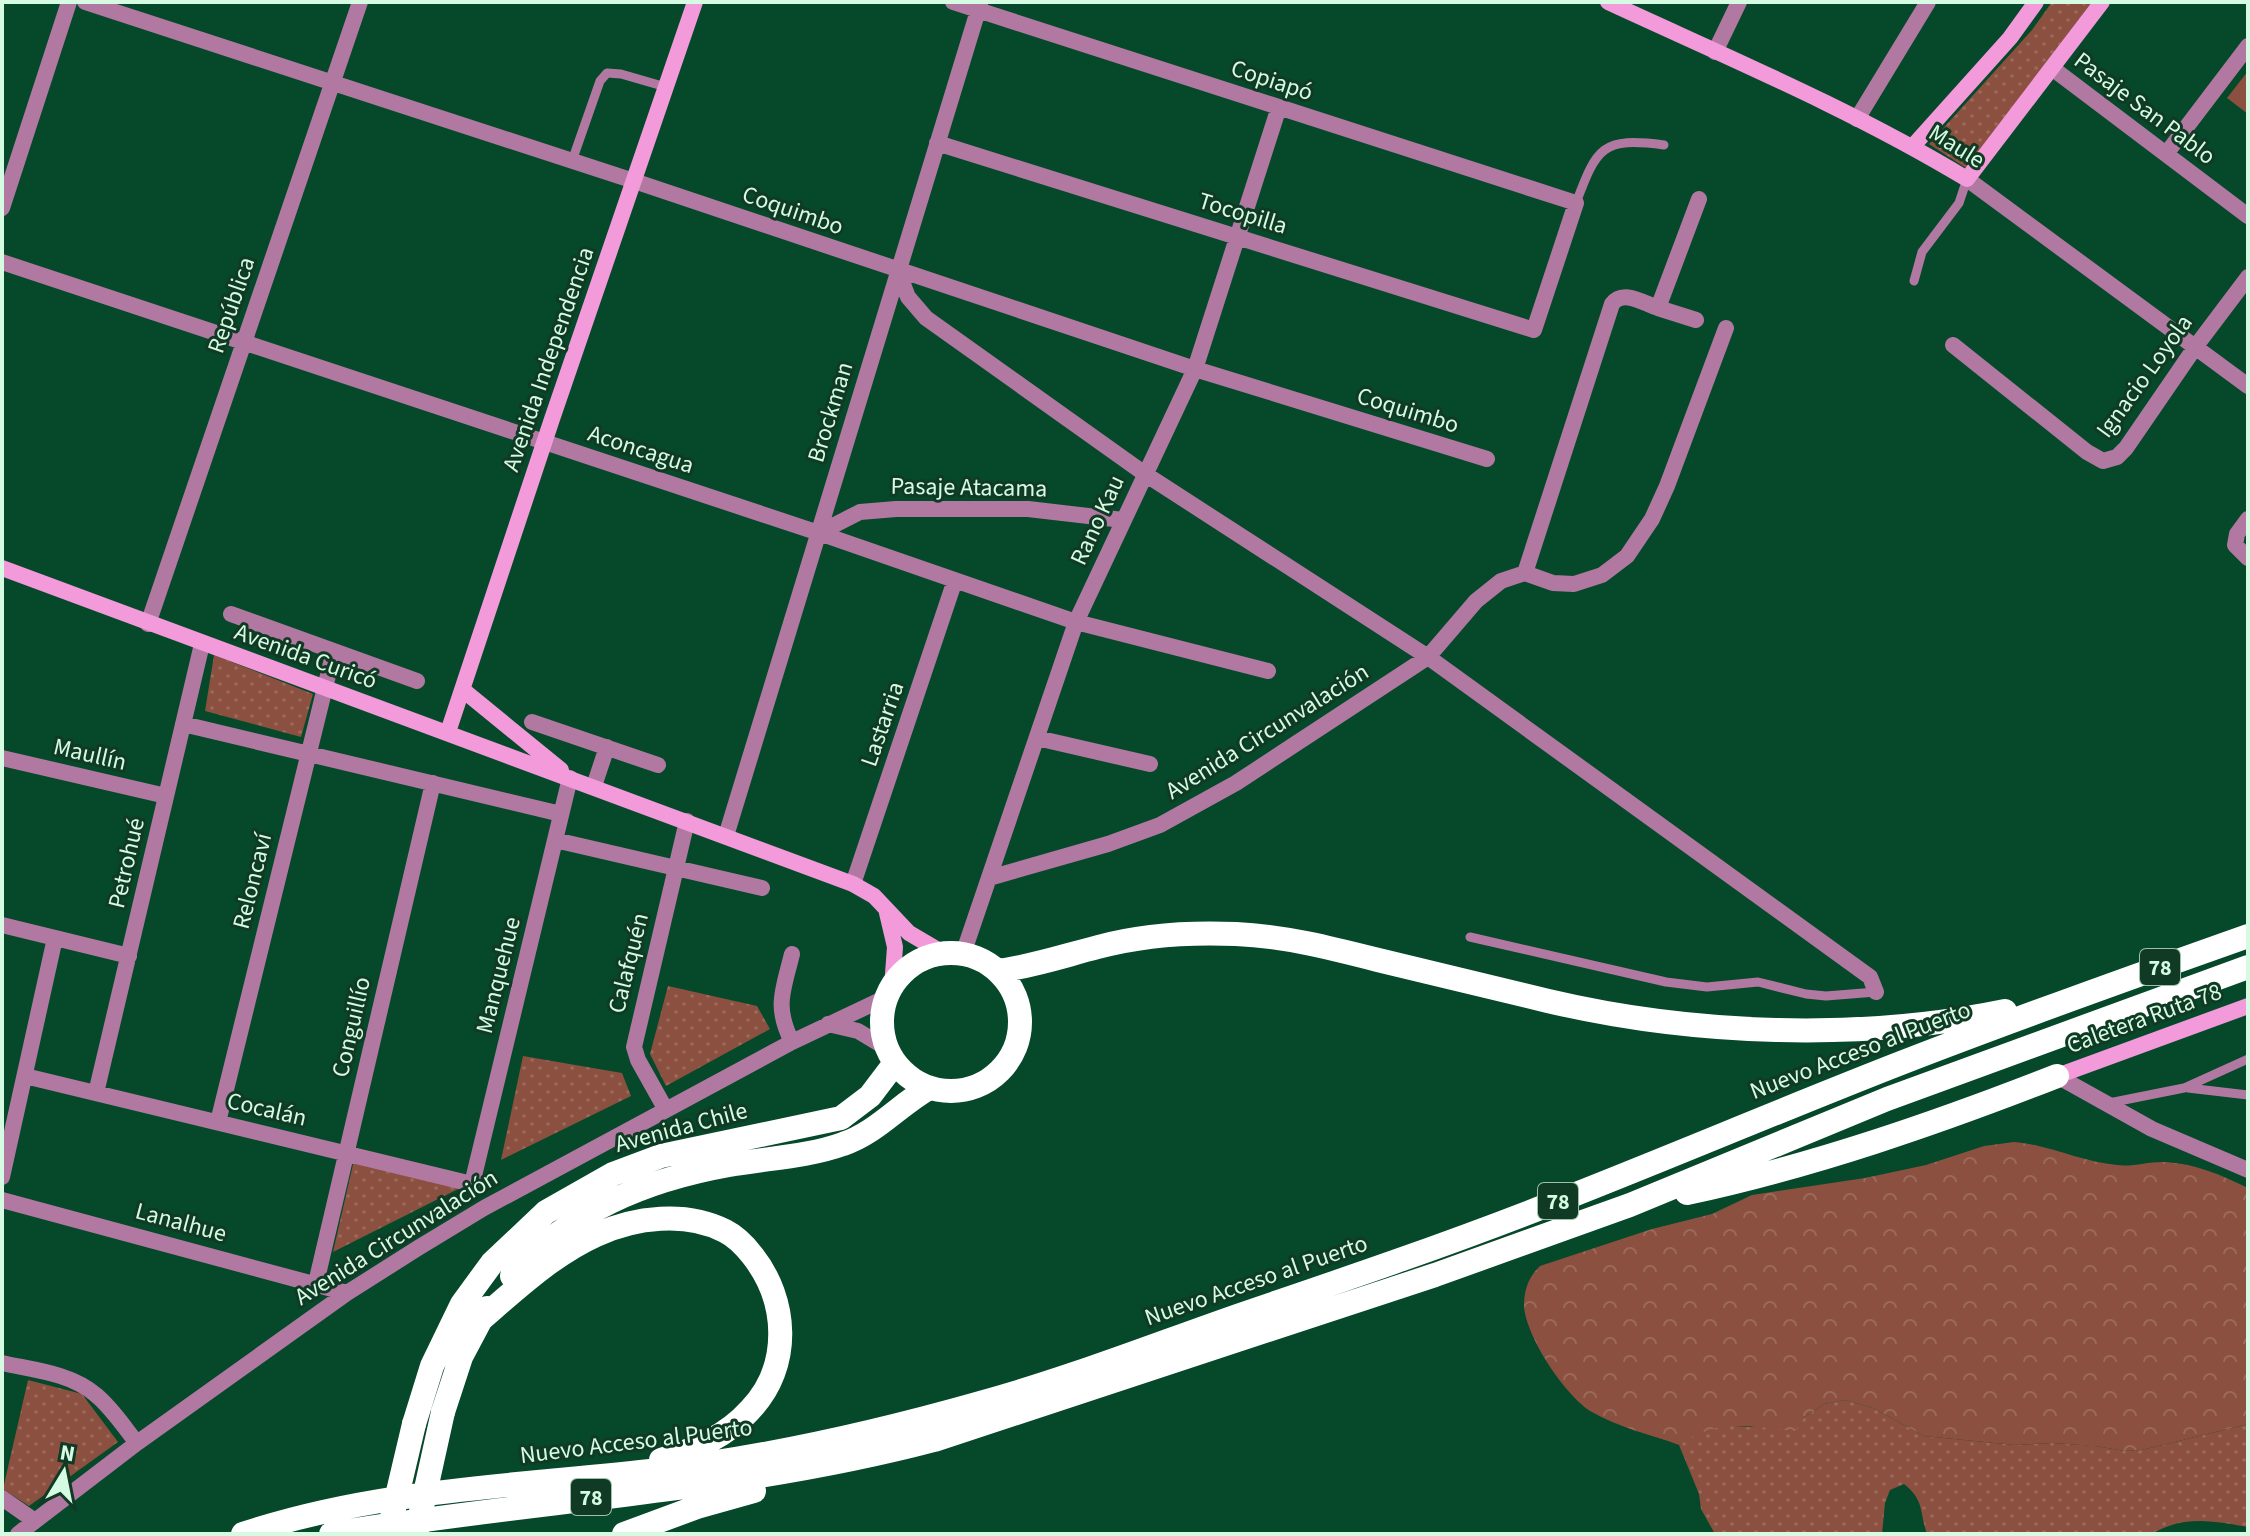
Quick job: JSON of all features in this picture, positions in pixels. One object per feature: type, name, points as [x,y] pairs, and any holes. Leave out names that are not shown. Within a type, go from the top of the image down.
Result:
[{"type":"highway","points":[[998,971],[1040,965],[1099,946],[1132,940],[1187,934],[1236,934],[1312,944],[1566,1005],[1690,1024],[1797,1029],[1920,1025],[2071,998]]},
{"type":"highway","name":"Nuevo Acceso al Puerto","points":[[243,1534],[302,1517],[388,1499],[704,1464],[822,1444],[960,1409],[1426,1251],[1563,1200],[1901,1063],[2071,998],[2248,936]]},
{"type":"highway","points":[[953,954],[987,963],[998,971],[1009,983],[1020,1012],[1021,1028],[1012,1058],[990,1080],[976,1087],[945,1091],[929,1088],[905,1074],[892,1056],[882,1023],[889,992],[914,964],[953,954]]},
{"type":"highway","name":"Nuevo Acceso al Puerto","points":[[331,1534],[519,1506],[736,1480],[850,1461],[994,1422],[1435,1275],[1630,1205],[1887,1099],[2248,967]]},
{"type":"highway","name":"Avenida Chile","points":[[388,1534],[414,1424],[432,1366],[462,1304],[492,1263],[546,1212],[600,1180],[661,1156],[841,1118],[870,1096],[892,1056]]},
{"type":"highway","points":[[1630,1205],[1723,1185],[1815,1159],[1932,1123],[2057,1076]]},
{"type":"highway","name":"Avenida Chile","points":[[416,1534],[454,1375],[479,1321],[510,1278],[532,1256],[566,1227],[605,1203],[686,1174],[847,1143],[879,1125],[929,1088]]},
{"type":"highway","points":[[479,1321],[529,1278],[576,1245],[631,1223],[675,1218],[701,1222],[727,1232],[746,1248],[773,1287],[781,1312],[777,1364],[765,1389],[752,1409],[709,1442],[613,1474]]},
{"type":"highway","points":[[624,1534],[697,1507],[794,1481],[850,1461]]},
{"type":"main road","name":"Avenida Independencia","points":[[448,732],[695,2]]},
{"type":"main road","name":"Maule","points":[[1608,2],[1913,146],[1967,179]]},
{"type":"main road","points":[[1913,146],[2010,38],[2036,2]]},
{"type":"main road","points":[[1967,179],[2102,2]]},
{"type":"main road","name":"Avenida Curicó","points":[[2,568],[853,884],[874,896],[909,933],[953,954]]},
{"type":"main road","points":[[463,690],[570,778]]},
{"type":"main road","points":[[887,912],[895,947],[889,992]]},
{"type":"main road","name":"Caletera Ruta 78","points":[[2057,1076],[2248,1006]]},
{"type":"street","points":[[2,208],[69,2]]},
{"type":"street","name":"Coquimbo","points":[[85,2],[1195,369],[1487,459]]},
{"type":"street","name":"República","points":[[148,624],[360,2]]},
{"type":"street","name":"Copiapó","points":[[953,2],[979,6],[1576,203]]},
{"type":"street","points":[[1715,52],[1739,2]]},
{"type":"street","points":[[1857,119],[1928,2]]},
{"type":"street","name":"Brockman","points":[[726,836],[979,6]]},
{"type":"street","points":[[2166,154],[2248,46]]},
{"type":"street","name":"Pasaje San Pablo","points":[[2052,68],[2248,216]]},
{"type":"street","name":"Rano Kau","points":[[953,954],[989,878],[1076,622],[1195,369],[1279,107]]},
{"type":"street","name":"Tocopilla","points":[[937,143],[1534,330],[1576,203]]},
{"type":"street","name":"Maule","points":[[1967,179],[2248,386]]},
{"type":"street","points":[[1658,308],[1699,199]]},
{"type":"street","name":"Aconcagua","points":[[2,262],[819,533],[1076,622],[1268,671]]},
{"type":"street","points":[[898,271],[908,297],[926,318],[1145,474],[1428,657],[1870,977],[1876,992]]},
{"type":"street","name":"Ignacio Loyola","points":[[1953,345],[2087,452],[2103,461],[2117,457],[2126,448],[2248,277]]},
{"type":"street","points":[[1696,320],[1624,296],[1616,298],[1525,573],[1553,583],[1574,584],[1602,575],[1627,556],[1652,519],[1667,486],[1726,328]]},
{"type":"street","name":"Pasaje Atacama","points":[[819,533],[860,512],[896,509],[1028,509],[1123,520]]},
{"type":"street","points":[[2248,519],[2237,534],[2235,545],[2248,558]]},
{"type":"street","name":"Avenida Circunvalación","points":[[989,878],[1108,844],[1160,825],[1273,760],[1428,657],[1476,601],[1501,581],[1525,573]]},
{"type":"street","name":"Lastarria","points":[[853,884],[955,580]]},
{"type":"street","name":"Avenida Curicó","points":[[231,614],[417,681]]},
{"type":"street","name":"Petrohué","points":[[96,1093],[202,644]]},
{"type":"street","name":"Reloncaví","points":[[218,1122],[334,651]]},
{"type":"street","points":[[532,722],[658,765]]},
{"type":"street","points":[[183,724],[561,814]]},
{"type":"street","points":[[1037,738],[1150,764]]},
{"type":"street","points":[[594,786],[607,747]]},
{"type":"street","name":"Maullín","points":[[2,758],[166,796]]},
{"type":"street","name":"Manquehue","points":[[472,1184],[570,778]]},
{"type":"street","name":"Conguillío","points":[[316,1283],[433,783]]},
{"type":"street","name":"Calafquén","points":[[666,1110],[634,1047],[687,821]]},
{"type":"street","points":[[555,840],[762,888]]},
{"type":"street","points":[[2,925],[129,956]]},
{"type":"street","points":[[2,1177],[55,938]]},
{"type":"street","points":[[792,954],[780,1011],[782,1023],[792,1042]]},
{"type":"street","name":"Avenida Circunvalación","points":[[18,1534],[137,1443],[347,1293],[484,1208],[889,992]]},
{"type":"street","points":[[827,1024],[858,1031],[892,1056]]},
{"type":"street","name":"Cocalán","points":[[25,1076],[472,1184]]},
{"type":"street","points":[[2057,1076],[2152,1129],[2248,1170]]},
{"type":"street","points":[[472,1184],[484,1208]]},
{"type":"street","name":"Lanalhue","points":[[2,1200],[347,1293]]},
{"type":"street","points":[[2,1363],[58,1376],[86,1387],[106,1405],[137,1443]]},
{"type":"street","points":[[2,1498],[35,1521]]},
{"type":"lane","points":[[572,161],[600,81],[607,73],[666,87]]},
{"type":"lane","points":[[1576,203],[1591,163],[1603,150],[1617,143],[1637,141],[1664,145]]},
{"type":"lane","points":[[1914,281],[1922,252],[1959,203],[1967,179]]},
{"type":"lane","points":[[1470,937],[1666,982],[1707,987],[1758,982],[1826,996],[1876,992]]},
{"type":"lane","points":[[2105,1104],[2184,1088],[2248,1059]]},
{"type":"lane","points":[[2184,1088],[2248,1095]]},
{"type":"green space","points":[[2052,2],[2092,2],[1966,168],[1929,144],[2032,30]]},
{"type":"green space","points":[[2248,71],[2248,114],[2227,98]]},
{"type":"green space","points":[[214,655],[313,694],[301,737],[205,711]]},
{"type":"green space","points":[[668,986],[757,1006],[770,1029],[666,1086],[650,1054]]},
{"type":"green space","points":[[523,1056],[622,1073],[631,1096],[501,1160]]},
{"type":"green space","points":[[2014,1142],[2104,1163],[2166,1162],[2188,1165],[2248,1188],[2248,1424],[2142,1450],[2052,1443],[2015,1445],[1924,1436],[1873,1408],[1845,1400],[1824,1404],[1805,1417],[1795,1431],[1749,1426],[1721,1427],[1679,1445],[1592,1412],[1559,1380],[1531,1333],[1524,1299],[1530,1279],[1540,1266],[1652,1229],[1712,1214],[1752,1195],[1865,1178],[1926,1165],[1984,1146]]},
{"type":"green space","points":[[354,1160],[464,1186],[333,1252]]},
{"type":"green space","points":[[28,1380],[82,1394],[118,1442],[29,1506],[3,1489]]},
{"type":"green space","points":[[1845,1400],[1873,1408],[1924,1436],[2015,1445],[2052,1443],[2142,1450],[2248,1424],[2248,1527],[2199,1521],[2175,1524],[2151,1534],[1927,1534],[1918,1501],[1904,1484],[1890,1490],[1885,1503],[1882,1534],[1715,1534],[1701,1509],[1699,1494],[1679,1445],[1692,1435],[1720,1425],[1750,1427],[1805,1417],[1824,1404]]}]
